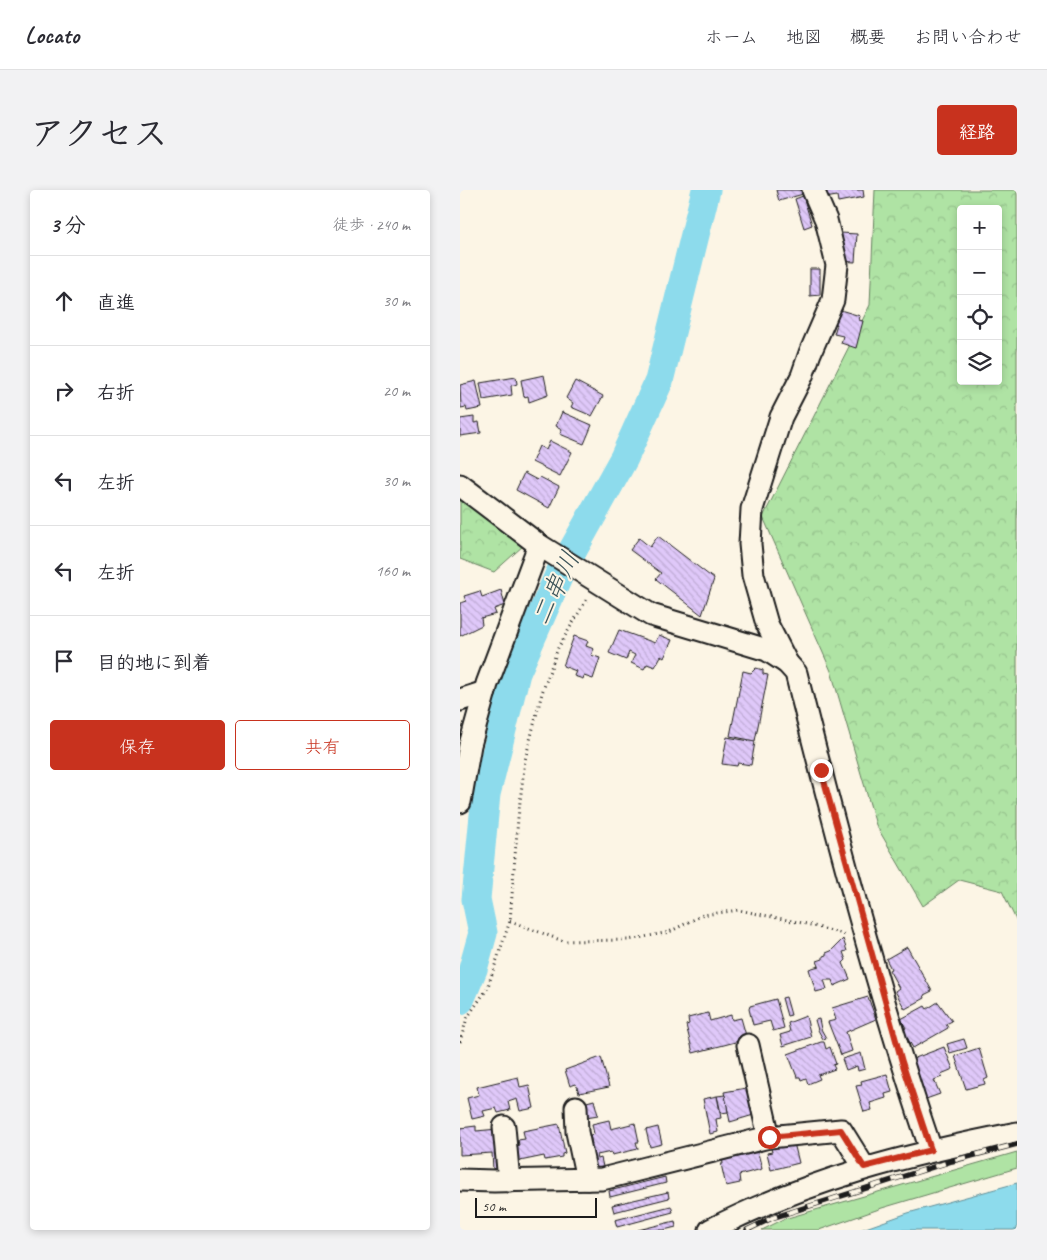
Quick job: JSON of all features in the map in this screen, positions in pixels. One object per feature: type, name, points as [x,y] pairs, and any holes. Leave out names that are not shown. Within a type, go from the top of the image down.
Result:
[{"type":"street","points":[[813,190],[826,220],[837,265],[833,300],[802,376],[781,417],[752,509],[750,544],[753,575],[767,624],[787,663],[796,673],[902,1062],[931,1150]]},
{"type":"street","points":[[460,485],[539,545],[651,614],[767,650],[787,663]]},
{"type":"street","points":[[460,802],[470,745],[485,692],[539,545]]},
{"type":"street","points":[[460,700],[485,692]]},
{"type":"street","points":[[748,1045],[769,1137]]},
{"type":"street","points":[[576,1107],[577,1132],[587,1179]]},
{"type":"street","points":[[504,1127],[509,1181]]},
{"type":"street","points":[[460,1180],[602,1179],[769,1137],[841,1130],[864,1167]]},
{"type":"street","points":[[714,1228],[782,1197],[864,1167],[931,1150],[1017,1133]]},
{"type":"path","points":[[460,1042],[468,1018],[487,989],[510,921],[518,818],[525,760],[540,703],[558,648],[596,581]]},
{"type":"path","points":[[510,921],[563,942],[629,940],[669,932],[703,914],[739,910],[807,924],[868,941]]},
{"type":"green space","points":[[875,190],[1017,190],[1017,922],[1002,891],[959,880],[923,906],[876,825],[831,671],[763,517],[870,305]]},
{"type":"green space","points":[[460,493],[524,545],[494,572],[460,559]]},
{"type":"green space","points":[[1017,1152],[1017,1168],[882,1208],[819,1230],[762,1230],[784,1219]]},
{"type":"water","points":[[1017,1183],[1017,1230],[860,1230],[908,1213]]},
{"type":"building","points":[[776,190],[802,190],[803,194],[779,201]]},
{"type":"building","points":[[823,190],[863,190],[864,197],[838,202],[837,196],[825,198]]},
{"type":"building","points":[[803,196],[812,225],[804,228],[795,199]]},
{"type":"building","points":[[841,233],[857,234],[855,262],[839,261]]},
{"type":"building","points":[[810,269],[820,269],[820,295],[810,296]]},
{"type":"building","points":[[837,309],[860,316],[859,320],[863,321],[856,348],[841,343],[843,336],[834,334],[837,324],[833,323]]},
{"type":"building","points":[[544,375],[548,395],[529,402],[528,396],[524,397],[521,380]]},
{"type":"building","points":[[516,377],[517,384],[511,386],[512,395],[483,400],[480,383]]},
{"type":"building","points":[[476,381],[482,408],[467,411],[466,407],[461,408],[460,385]]},
{"type":"building","points":[[575,381],[603,396],[592,416],[571,407],[573,403],[566,398]]},
{"type":"building","points":[[562,412],[592,425],[584,444],[560,434],[562,429],[556,426]]},
{"type":"building","points":[[474,417],[474,423],[479,422],[481,433],[460,436],[460,419]]},
{"type":"building","points":[[550,441],[572,452],[560,476],[532,462],[539,446],[546,450]]},
{"type":"building","points":[[524,473],[537,480],[540,477],[559,487],[549,508],[516,490]]},
{"type":"building","points":[[658,536],[714,579],[702,615],[656,579],[661,573],[630,550],[639,538],[650,547]]},
{"type":"building","points":[[501,590],[505,605],[494,609],[496,614],[481,618],[482,625],[460,636],[460,603],[466,601],[464,596],[480,591],[482,597]]},
{"type":"building","points":[[619,630],[655,643],[659,635],[672,640],[664,658],[661,656],[655,667],[647,664],[644,669],[631,663],[635,655],[629,652],[626,660],[609,653]]},
{"type":"building","points":[[574,636],[588,641],[586,646],[594,649],[591,655],[600,658],[593,679],[584,676],[583,679],[574,676],[576,671],[563,666]]},
{"type":"building","points":[[756,668],[763,670],[763,674],[768,675],[755,741],[730,736],[743,671],[751,673]]},
{"type":"building","points":[[727,737],[755,742],[751,765],[738,763],[737,766],[722,764]]},
{"type":"building","points":[[843,939],[847,951],[843,952],[846,960],[843,963],[850,979],[834,986],[832,980],[824,980],[827,989],[816,992],[809,969],[819,966],[817,961],[823,959],[826,953],[831,951]]},
{"type":"building","points":[[907,947],[932,991],[924,995],[925,998],[905,1009],[895,991],[899,988],[889,970],[891,969],[886,959]]},
{"type":"building","points":[[786,997],[791,1015],[787,1016],[782,998]]},
{"type":"building","points":[[868,997],[876,1019],[846,1032],[852,1051],[841,1055],[828,1022],[836,1020],[832,1008]]},
{"type":"building","points":[[776,999],[784,1028],[773,1031],[770,1021],[753,1025],[750,1006]]},
{"type":"building","points":[[938,1002],[952,1021],[946,1024],[948,1028],[913,1048],[903,1030],[906,1028],[901,1019],[925,1006],[927,1009]]},
{"type":"building","points":[[708,1013],[710,1021],[731,1015],[732,1020],[741,1018],[747,1039],[693,1053],[686,1025],[689,1024],[688,1018]]},
{"type":"building","points":[[806,1016],[811,1037],[783,1046],[780,1035],[790,1032],[788,1023]]},
{"type":"building","points":[[819,1019],[821,1029],[826,1038],[823,1039],[815,1020]]},
{"type":"building","points":[[964,1039],[967,1048],[950,1053],[947,1044]]},
{"type":"building","points":[[824,1042],[826,1049],[830,1047],[836,1064],[833,1065],[835,1069],[818,1075],[820,1079],[808,1084],[806,1078],[801,1080],[800,1077],[797,1077],[788,1054]]},
{"type":"building","points":[[944,1047],[953,1069],[941,1074],[942,1077],[934,1080],[940,1094],[926,1099],[910,1060]]},
{"type":"building","points":[[979,1048],[988,1078],[984,1080],[985,1084],[966,1089],[955,1056]]},
{"type":"building","points":[[861,1053],[865,1069],[858,1071],[857,1066],[846,1070],[842,1059]]},
{"type":"building","points":[[601,1057],[609,1087],[579,1093],[576,1084],[570,1086],[565,1070]]},
{"type":"building","points":[[887,1074],[892,1092],[885,1094],[886,1098],[870,1103],[872,1110],[864,1112],[856,1086],[862,1085],[861,1081]]},
{"type":"building","points":[[518,1077],[520,1087],[529,1085],[534,1108],[520,1111],[517,1099],[508,1102],[510,1110],[498,1113],[496,1108],[483,1111],[485,1116],[472,1119],[467,1098],[479,1095],[477,1087]]},
{"type":"building","points":[[752,1087],[757,1114],[730,1122],[724,1092]]},
{"type":"building","points":[[725,1095],[728,1112],[721,1113],[717,1096]]},
{"type":"building","points":[[717,1096],[721,1118],[716,1119],[718,1132],[710,1134],[703,1099]]},
{"type":"building","points":[[594,1100],[598,1115],[586,1117],[583,1103]]},
{"type":"building","points":[[609,1120],[611,1129],[635,1123],[639,1142],[636,1142],[638,1149],[612,1155],[611,1152],[597,1155],[598,1159],[601,1158],[604,1171],[593,1174],[587,1146],[592,1144],[590,1135],[594,1134],[592,1124]]},
{"type":"building","points":[[559,1124],[565,1153],[562,1154],[562,1157],[545,1160],[544,1156],[515,1162],[512,1146],[519,1145],[518,1140],[525,1139],[523,1131]]},
{"type":"building","points":[[476,1126],[476,1131],[498,1129],[500,1168],[493,1169],[492,1153],[460,1155],[460,1128]]},
{"type":"building","points":[[658,1127],[662,1144],[650,1147],[646,1130]]},
{"type":"building","points":[[794,1143],[799,1163],[771,1170],[767,1153],[772,1152],[771,1148]]},
{"type":"building","points":[[757,1149],[762,1169],[739,1175],[740,1183],[726,1186],[721,1164],[723,1164],[722,1157]]},
{"type":"building","points":[[665,1177],[666,1183],[610,1197],[609,1191]]},
{"type":"building","points":[[668,1192],[669,1198],[614,1212],[612,1205]]},
{"type":"building","points":[[671,1206],[673,1212],[617,1227],[615,1220]]},
{"type":"building","points":[[675,1221],[676,1227],[664,1230],[638,1230]]},
{"type":"waterway","name":"二串川","points":[[460,1000],[473,969],[483,933],[476,899],[486,794],[516,673],[559,575],[624,458],[659,381],[706,190]]},
{"type":"railway","points":[[747,1230],[772,1218],[952,1161],[1017,1144]]},
{"type":"route","points":[[769,1137],[803,1132],[841,1130],[864,1167],[931,1150],[902,1062],[821,770]]}]
